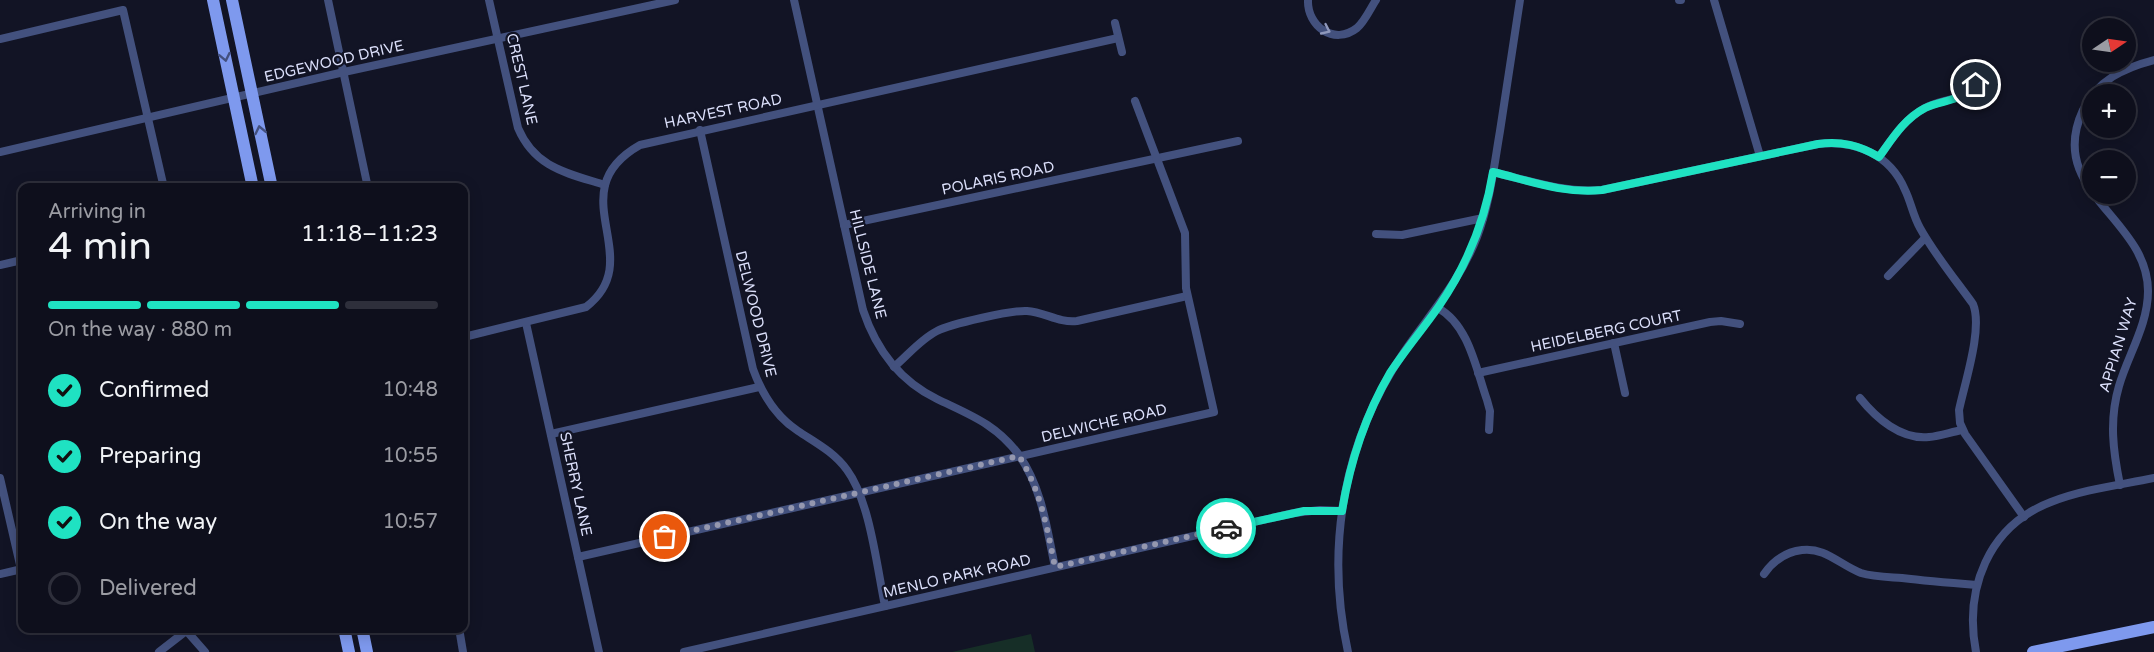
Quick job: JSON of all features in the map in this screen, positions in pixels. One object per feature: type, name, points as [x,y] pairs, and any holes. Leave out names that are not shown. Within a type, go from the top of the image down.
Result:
[{"type":"main road","points":[[213,0],[252,183]]},
{"type":"main road","points":[[232,0],[271,183]]},
{"type":"main road","points":[[2033,652],[2154,627]]},
{"type":"main road","points":[[345,633],[349,652]]},
{"type":"main road","points":[[363,633],[367,652]]},
{"type":"street","points":[[328,0],[367,183]]},
{"type":"street","name":"CREST LANE","points":[[489,0],[518,128],[527,147],[542,161],[554,168],[605,185]]},
{"type":"street","name":"EDGEWOOD DRIVE","points":[[0,153],[344,72],[675,0]]},
{"type":"street","name":"HILLSIDE LANE","points":[[794,0],[863,310],[869,327],[894,367],[921,390],[988,425],[1006,440],[1019,456],[1032,479],[1041,503],[1055,567]]},
{"type":"street","points":[[1308,0],[1310,15],[1316,25],[1325,32],[1340,35],[1361,24],[1376,0]]},
{"type":"street","points":[[1348,652],[1341,619],[1339,537],[1351,466],[1358,442],[1375,403],[1405,351],[1438,308],[1466,261],[1483,218],[1493,172],[1520,0]]},
{"type":"street","points":[[1714,0],[1760,156]]},
{"type":"street","points":[[0,39],[123,10],[163,183]]},
{"type":"street","points":[[1115,23],[1122,52]]},
{"type":"street","name":"HARVEST ROAD","points":[[468,336],[586,307],[598,298],[606,284],[611,267],[611,255],[602,208],[605,185],[616,164],[631,150],[649,141],[1118,38]]},
{"type":"street","name":"APPIAN WAY","points":[[2120,485],[2114,452],[2112,419],[2119,385],[2145,317],[2148,280],[2136,246],[2086,185],[2077,164],[2075,141],[2081,116],[2087,103],[2103,83],[2123,69],[2154,60]]},
{"type":"street","points":[[1879,157],[1899,130],[1915,114],[1938,103],[1966,94],[1976,85]]},
{"type":"street","points":[[894,367],[930,335],[945,327],[1024,310],[1040,313],[1060,321],[1077,321],[1187,296],[1185,233],[1135,101]]},
{"type":"street","name":"DELWOOD DRIVE","points":[[700,130],[753,369],[759,387],[768,402],[786,423],[819,444],[840,462],[860,492],[885,606]]},
{"type":"street","name":"POLARIS ROAD","points":[[844,225],[1239,141]]},
{"type":"street","points":[[1493,172],[1557,189],[1587,191],[1602,190],[1832,142],[1856,146],[1879,157],[1898,176],[1925,238],[1976,311],[1977,326],[1959,410],[1962,430],[2024,517]]},
{"type":"street","points":[[1376,234],[1402,235],[1483,218]]},
{"type":"street","points":[[1888,276],[1925,238]]},
{"type":"street","points":[[0,265],[18,261]]},
{"type":"street","name":"DELWICHE ROAD","points":[[578,557],[1214,412],[1187,296]]},
{"type":"street","points":[[1438,308],[1459,326],[1487,400],[1490,411],[1489,430]]},
{"type":"street","name":"HEIDELBERG COURT","points":[[1478,373],[1710,322],[1740,324]]},
{"type":"street","name":"SHERRY LANE","points":[[526,323],[599,652]]},
{"type":"street","points":[[1614,343],[1625,393]]},
{"type":"street","points":[[551,435],[759,387]]},
{"type":"street","points":[[1860,398],[1878,418],[1902,432],[1927,437],[1962,430]]},
{"type":"street","points":[[0,478],[18,552]]},
{"type":"street","points":[[1976,652],[1972,619],[1977,585],[1998,541],[2024,517],[2049,503],[2154,478]]},
{"type":"street","name":"MENLO PARK ROAD","points":[[684,652],[1294,513],[1320,510],[1342,511]]},
{"type":"street","points":[[1764,574],[1784,555],[1793,551],[1811,550],[1830,555],[1852,569],[1873,576],[1977,585]]},
{"type":"street","points":[[0,574],[18,570]]},
{"type":"street","points":[[159,652],[181,633]]},
{"type":"street","points":[[188,633],[205,652]]},
{"type":"street","points":[[460,633],[464,652]]},
{"type":"green space","points":[[1031,634],[1035,652],[952,652]]},
{"type":"way so far","points":[[665,537],[1019,456],[1036,487],[1055,567],[1226,528]]},
{"type":"route","points":[[1226,528],[1304,511],[1342,511],[1351,466],[1367,418],[1391,372],[1438,308],[1466,261],[1477,238],[1490,194],[1493,172],[1557,189],[1587,191],[1602,190],[1832,142],[1856,146],[1879,157],[1899,130],[1915,114],[1938,103],[1959,98],[1976,85]]}]
